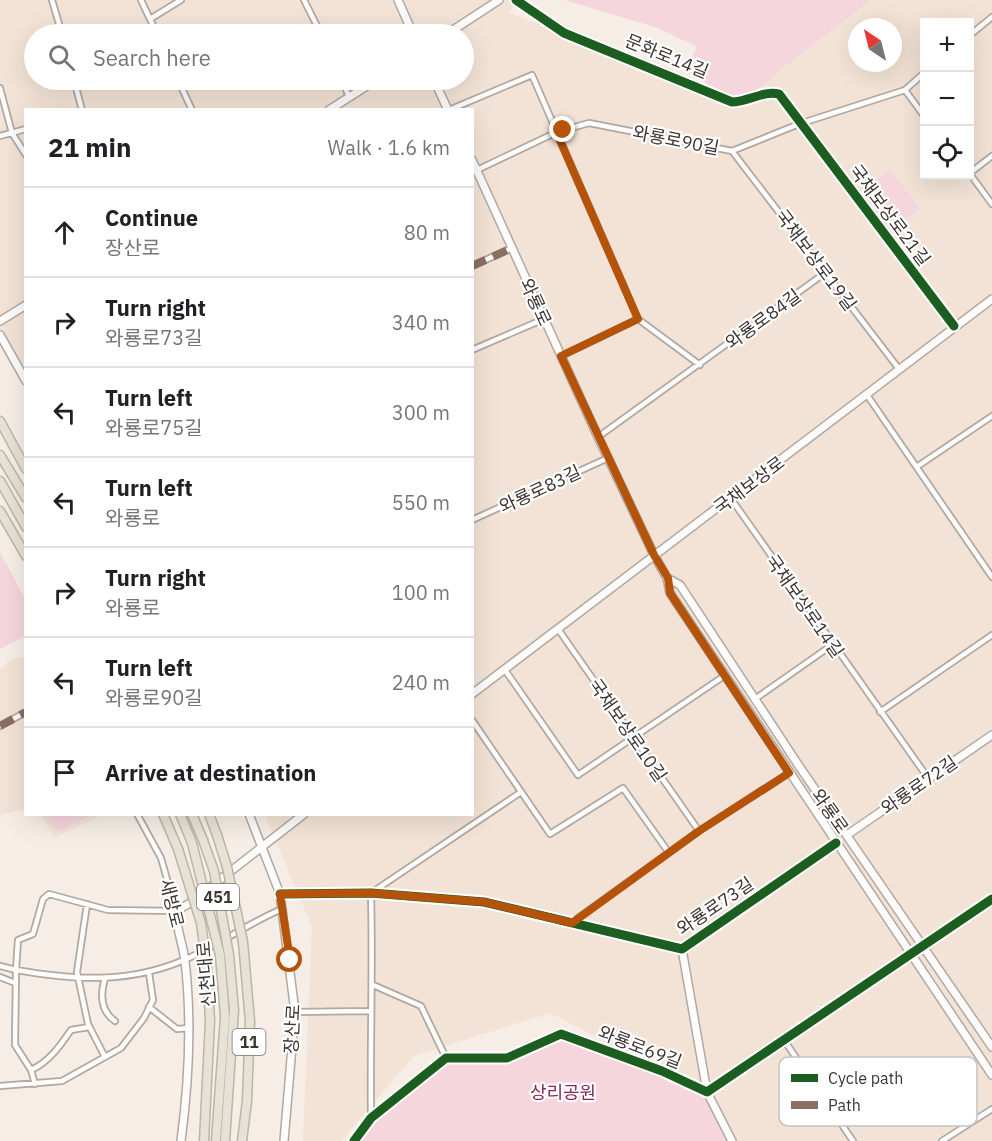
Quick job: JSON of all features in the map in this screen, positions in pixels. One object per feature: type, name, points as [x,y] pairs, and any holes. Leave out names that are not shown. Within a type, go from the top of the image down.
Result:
[{"type":"highway","points":[[0,421],[24,465]]},
{"type":"highway","points":[[0,455],[24,495]]},
{"type":"highway","points":[[0,481],[24,524]]},
{"type":"highway","points":[[0,511],[24,553]]},
{"type":"highway","name":"신천대로","points":[[164,816],[178,849],[201,923],[207,968],[210,1022],[204,1141]]},
{"type":"highway","name":"451","points":[[181,816],[192,843],[225,955],[225,1017],[216,1141]]},
{"type":"highway","name":"451","points":[[193,816],[214,871],[234,1010],[225,1141]]},
{"type":"highway","name":"11","points":[[210,816],[227,867],[243,942],[250,1021],[247,1101],[242,1141]]},
{"type":"main road","points":[[398,0],[409,24]]},
{"type":"main road","points":[[462,24],[499,0]]},
{"type":"main road","points":[[332,108],[361,90]]},
{"type":"main road","points":[[439,90],[448,108]]},
{"type":"main road","name":"와룡로","points":[[474,164],[598,437],[654,555],[668,578],[670,593],[992,1075]]},
{"type":"main road","name":"국채보상로","points":[[474,693],[654,555],[732,500],[954,326],[992,299]]},
{"type":"main road","points":[[0,321],[24,305]]},
{"type":"main road","points":[[0,335],[24,377]]},
{"type":"main road","name":"와룡로","points":[[668,578],[680,585],[922,948],[992,1047]]},
{"type":"main road","name":"와룡로72길","points":[[847,836],[992,735]]},
{"type":"main road","name":"장산로","points":[[250,816],[280,894],[295,1012],[284,1141]]},
{"type":"main road","points":[[176,911],[190,903],[301,816]]},
{"type":"main road","name":"와룡로73길","points":[[280,894],[371,893],[484,902],[682,949],[836,843]]},
{"type":"main road","name":"새방로","points":[[176,911],[185,960],[190,1028],[182,1141]]},
{"type":"main road","points":[[682,949],[707,1092],[732,1141]]},
{"type":"main road","name":"와룡로69길","points":[[446,1058],[507,1058],[561,1034],[707,1092]]},
{"type":"main road","points":[[354,1141],[371,1118],[446,1058]]},
{"type":"street","points":[[52,0],[59,24]]},
{"type":"street","points":[[141,0],[152,24]]},
{"type":"street","points":[[150,19],[181,0]]},
{"type":"street","points":[[304,0],[316,24]]},
{"type":"street","name":"문화로14길","points":[[516,0],[564,33],[732,102],[742,102],[772,92],[779,94],[800,124]]},
{"type":"street","points":[[974,31],[992,16]]},
{"type":"street","points":[[454,108],[532,75],[638,319],[700,365]]},
{"type":"street","name":"와룡로90길","points":[[477,170],[557,132],[590,123],[732,151],[800,124],[904,90],[920,76]]},
{"type":"street","points":[[0,88],[12,133],[24,152]]},
{"type":"street","points":[[77,90],[81,108]]},
{"type":"street","points":[[183,90],[191,108]]},
{"type":"street","points":[[347,90],[350,97]]},
{"type":"street","points":[[904,90],[920,111]]},
{"type":"street","name":"국채보상로21길","points":[[800,124],[954,326]]},
{"type":"street","points":[[0,136],[24,130]]},
{"type":"street","name":"국채보상로19길","points":[[732,151],[899,369]]},
{"type":"street","points":[[974,170],[992,156]]},
{"type":"street","points":[[974,180],[992,204]]},
{"type":"street","points":[[474,265],[512,248]]},
{"type":"street","name":"와룡로84길","points":[[598,437],[825,273]]},
{"type":"street","points":[[474,349],[544,319]]},
{"type":"street","points":[[561,356],[638,319]]},
{"type":"street","points":[[867,395],[918,466],[992,577]]},
{"type":"street","points":[[918,466],[992,416]]},
{"type":"street","name":"와룡로83길","points":[[474,519],[608,458]]},
{"type":"street","name":"국채보상로14길","points":[[732,500],[832,645],[928,778]]},
{"type":"street","name":"국채보상로10길","points":[[558,629],[699,831]]},
{"type":"street","points":[[880,712],[992,635]]},
{"type":"street","points":[[755,699],[832,645]]},
{"type":"street","points":[[505,670],[578,775],[724,676]]},
{"type":"street","points":[[0,726],[24,713]]},
{"type":"street","points":[[474,723],[550,834],[622,788],[669,853]]},
{"type":"street","points":[[572,923],[699,831],[789,773]]},
{"type":"street","points":[[371,1118],[370,1011],[373,985],[371,893],[521,792]]},
{"type":"street","name":"새방로","points":[[138,816],[160,858],[176,911]]},
{"type":"street","points":[[35,1084],[31,1070],[15,1045],[15,984],[18,940],[33,934],[44,896],[49,894],[108,910],[176,911]]},
{"type":"street","points":[[707,1092],[992,899]]},
{"type":"street","points":[[87,904],[77,972],[89,1027],[105,1057]]},
{"type":"street","points":[[0,966],[80,979],[148,973],[185,960],[282,909]]},
{"type":"street","points":[[0,1086],[62,1081],[126,1043],[153,1000],[148,973]]},
{"type":"street","points":[[0,977],[15,984]]},
{"type":"street","points":[[105,978],[100,993],[102,1002],[107,1016],[115,1021]]},
{"type":"street","points":[[373,985],[422,1006],[446,1058]]},
{"type":"street","points":[[150,1007],[177,1029],[190,1028]]},
{"type":"street","points":[[295,1012],[370,1011]]},
{"type":"street","points":[[31,1070],[48,1061],[65,1042],[71,1030],[89,1027]]},
{"type":"street","points":[[784,1040],[796,1057]]},
{"type":"street","points":[[977,1119],[992,1109]]},
{"type":"street","points":[[844,1126],[854,1141]]},
{"type":"street","points":[[942,1141],[965,1126]]},
{"type":"shaded area","points":[[0,0],[517,0],[509,13],[734,96],[757,91],[778,72],[871,0],[992,0],[992,1141],[734,1141],[712,1095],[550,1013],[414,1056],[341,1141],[303,1141],[312,927],[265,816],[474,816],[474,108],[24,108],[24,380],[0,336]]},
{"type":"shaded area","points":[[24,657],[24,809],[0,815],[0,670],[12,659]]},
{"type":"shaded area","points":[[41,816],[101,816],[55,837]]},
{"type":"green space","points":[[564,0],[871,0],[757,91],[734,96],[707,84],[685,70],[697,47],[658,28]]},
{"type":"green space","points":[[890,170],[920,209],[899,225],[885,231],[858,193]]},
{"type":"green space","points":[[0,552],[24,597],[24,637],[0,649]]},
{"type":"green space","points":[[48,816],[89,816],[59,831],[55,830]]},
{"type":"green space","name":"상리공원","points":[[562,1038],[702,1092],[727,1141],[358,1141],[373,1120],[448,1060],[508,1062]]},
{"type":"marked path","points":[[474,265],[512,248]]},
{"type":"marked path","points":[[0,726],[24,713]]},
{"type":"cycle path","points":[[516,0],[564,33],[732,102],[773,93],[779,94],[954,326]]},
{"type":"cycle path","points":[[280,894],[371,893],[484,902],[682,949],[836,843]]},
{"type":"cycle path","points":[[354,1141],[371,1118],[446,1058],[507,1058],[561,1034],[662,1071],[707,1092],[992,899]]},
{"type":"route","points":[[290,960],[280,894],[371,893],[484,902],[572,923],[699,831],[789,773],[670,593],[668,578],[654,555],[561,356],[638,319],[558,136],[557,132],[563,130]]}]
